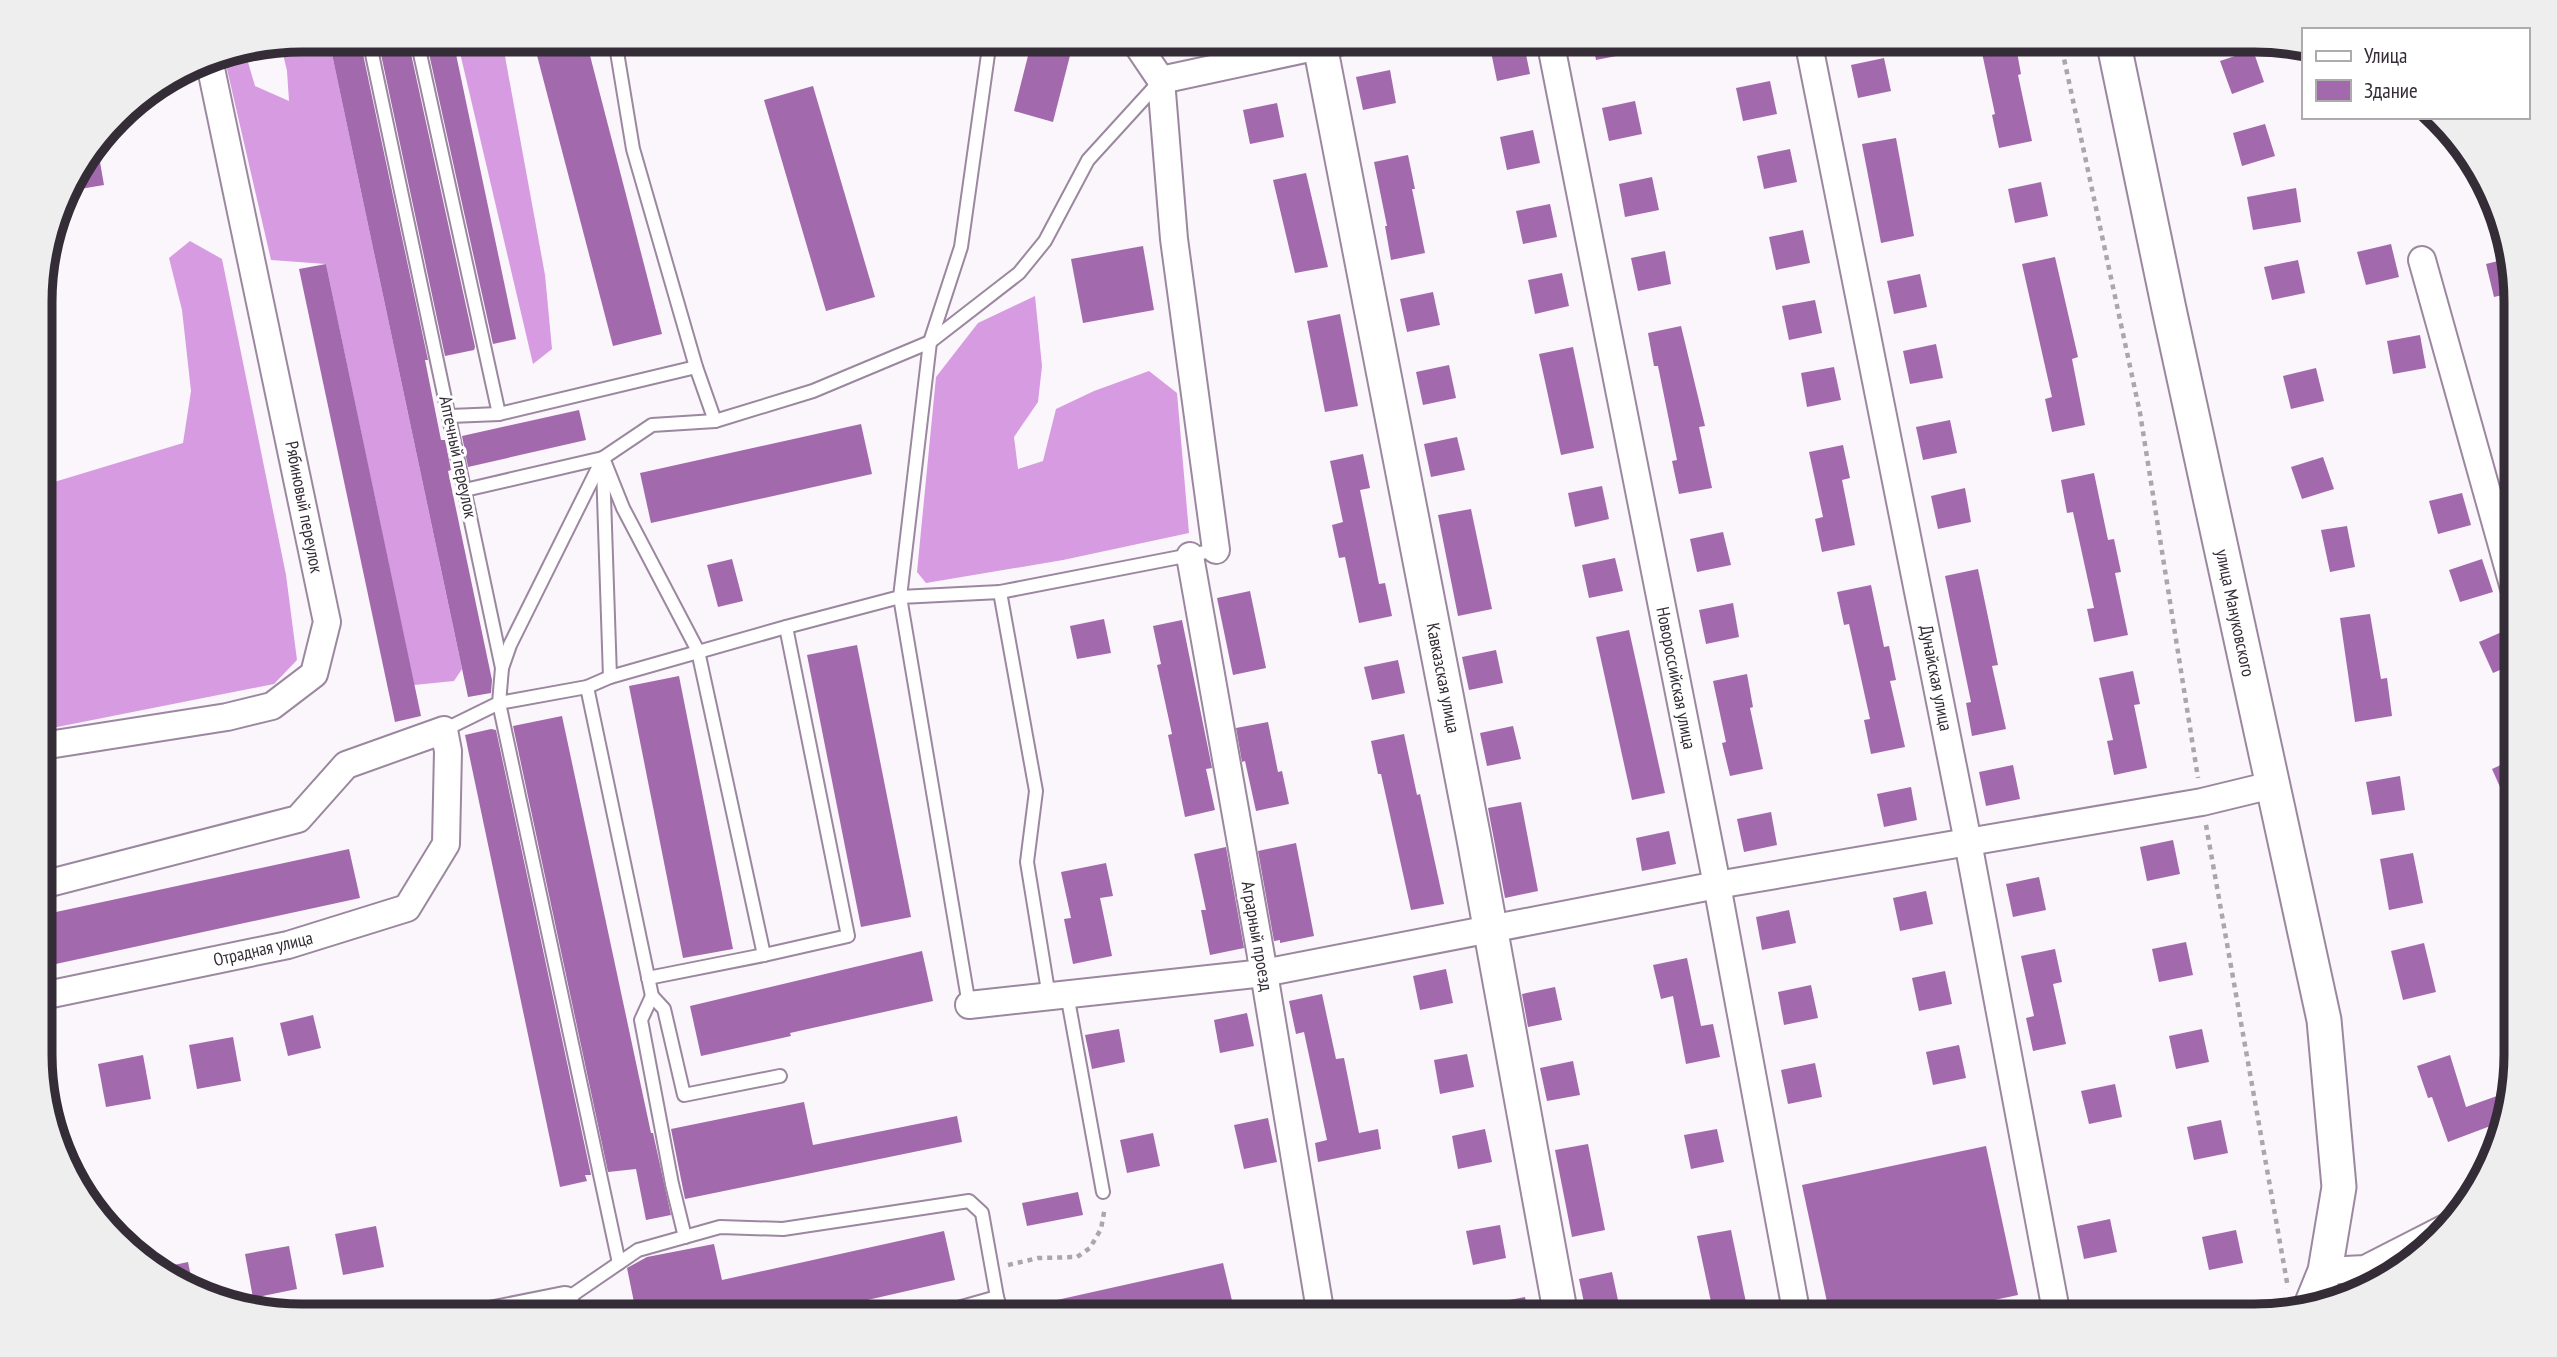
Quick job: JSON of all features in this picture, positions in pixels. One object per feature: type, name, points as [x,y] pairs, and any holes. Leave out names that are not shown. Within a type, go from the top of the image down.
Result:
[{"type":"street","points":[[1142,52],[1161,80],[1174,239],[1216,550]]},
{"type":"street","points":[[1161,80],[1285,52]]},
{"type":"street","name":"Кавказская улица","points":[[1331,52],[1559,1304]]},
{"type":"street","name":"Новороссийская улица","points":[[1552,52],[1717,885],[1795,1304]]},
{"type":"street","name":"Дунайская улица","points":[[1810,52],[1968,842],[2055,1304]]},
{"type":"street","name":"улица Мануковского","points":[[2116,52],[2323,1020],[2339,1187],[2325,1271],[2314,1297]]},
{"type":"street","name":"Рябиновый переулок","points":[[52,744],[272,706],[314,674],[327,622],[211,70]]},
{"type":"street","points":[[2422,260],[2505,556]]},
{"type":"street","name":"Аграрный проезд","points":[[1190,556],[1264,973],[1319,1304]]},
{"type":"street","points":[[52,882],[298,819],[346,765],[444,730]]},
{"type":"street","name":"Отрадная улица","points":[[52,994],[288,945],[407,908],[446,844],[447,751],[444,730]]},
{"type":"street","points":[[969,1005],[1264,973],[1717,885],[2202,802],[2272,785]]},
{"type":"street","points":[[2325,1271],[2365,1269],[2420,1241]]},
{"type":"lane","name":"Аптечный переулок","points":[[372,52],[502,668],[499,703],[619,1263]]},
{"type":"lane","points":[[420,52],[499,414]]},
{"type":"lane","points":[[617,52],[634,149],[696,367],[715,421]]},
{"type":"lane","points":[[969,1005],[900,597],[930,342],[961,247],[987,52]]},
{"type":"lane","points":[[465,489],[603,458],[652,425],[715,421],[813,391],[930,342],[1019,273],[1045,241],[1088,160],[1161,80]]},
{"type":"lane","points":[[450,416],[499,414],[696,367]]},
{"type":"lane","points":[[603,458],[623,508],[698,651],[764,955]]},
{"type":"lane","points":[[502,668],[510,645],[603,458]]},
{"type":"lane","points":[[603,458],[610,677]]},
{"type":"lane","points":[[444,730],[499,703],[587,687],[610,677],[698,651],[900,597],[1000,592],[1216,550]]},
{"type":"lane","points":[[1000,592],[1036,791],[1027,862],[1103,1192]]},
{"type":"lane","points":[[648,978],[848,936],[786,626]]},
{"type":"lane","points":[[587,687],[652,996],[664,1009],[684,1095],[779,1076]]},
{"type":"lane","points":[[652,996],[641,1020],[672,1184],[685,1237]]},
{"type":"lane","points":[[572,1304],[638,1250],[720,1227],[783,1229],[969,1201],[982,1213],[999,1304]]},
{"type":"lane","points":[[972,1304],[997,1297]]},
{"type":"path","points":[[2063,52],[2140,413],[2202,802],[2288,1289],[2304,1300]]},
{"type":"path","points":[[992,1269],[1038,1258],[1077,1257],[1090,1248],[1101,1229],[1106,1212],[1103,1192]]},
{"type":"shaded area","points":[[332,52],[462,669],[454,681],[414,685],[326,264],[271,260],[226,65],[247,59],[255,86],[289,101],[283,53]]},
{"type":"shaded area","points":[[460,52],[504,52],[545,275],[552,349],[533,364]]},
{"type":"shaded area","points":[[190,241],[222,259],[286,575],[297,660],[274,684],[52,728],[53,482],[183,443],[191,391],[182,310],[169,258]]},
{"type":"shaded area","points":[[1035,296],[1042,366],[1038,402],[1014,437],[1018,469],[1043,461],[1056,409],[1094,391],[1149,371],[1177,393],[1189,533],[1063,560],[926,583],[917,572],[936,377],[978,323]]},
{"type":"building","points":[[332,52],[363,52],[428,360],[425,360],[441,440],[445,440],[451,470],[448,471],[492,680],[491,693],[468,697]]},
{"type":"building","points":[[381,52],[411,52],[475,347],[474,350],[445,356]]},
{"type":"building","points":[[429,52],[456,52],[516,339],[493,344]]},
{"type":"building","points":[[536,52],[589,52],[662,334],[613,346]]},
{"type":"building","points":[[1029,52],[1071,52],[1053,122],[1014,111]]},
{"type":"building","points":[[1491,52],[1525,52],[1530,74],[1497,81]]},
{"type":"building","points":[[1594,52],[1637,52],[1596,60]]},
{"type":"building","points":[[1982,52],[2017,52],[2021,74],[2018,75],[2032,141],[1999,148],[1992,115],[1995,114]]},
{"type":"building","points":[[2254,52],[2264,82],[2232,94],[2220,61]]},
{"type":"building","points":[[1884,58],[1891,91],[1858,98],[1851,65]]},
{"type":"building","points":[[1390,70],[1396,103],[1363,110],[1356,77]]},
{"type":"building","points":[[1770,81],[1777,114],[1743,121],[1736,88]]},
{"type":"building","points":[[813,86],[875,297],[826,311],[764,100]]},
{"type":"building","points":[[1635,101],[1642,134],[1609,141],[1602,108]]},
{"type":"building","points":[[1277,103],[1284,137],[1250,144],[1243,110]]},
{"type":"building","points":[[2265,124],[2275,156],[2242,166],[2233,133]]},
{"type":"building","points":[[1533,130],[1540,163],[1507,170],[1500,137]]},
{"type":"building","points":[[1896,138],[1914,236],[1881,243],[1862,144]]},
{"type":"building","points":[[1790,149],[1797,182],[1764,189],[1757,156]]},
{"type":"building","points":[[1408,155],[1425,253],[1391,260],[1374,162]]},
{"type":"building","points":[[100,162],[104,185],[80,189],[86,178],[96,163]]},
{"type":"building","points":[[1306,173],[1328,267],[1295,273],[1273,180]]},
{"type":"building","points":[[1652,177],[1659,210],[1625,217],[1619,184]]},
{"type":"building","points":[[2041,182],[2048,216],[2015,223],[2008,189]]},
{"type":"building","points":[[2296,188],[2301,222],[2253,230],[2247,197]]},
{"type":"building","points":[[1550,204],[1557,237],[1523,244],[1516,211]]},
{"type":"building","points":[[1803,230],[1810,263],[1776,270],[1769,237]]},
{"type":"building","points":[[2391,244],[2399,277],[2366,285],[2357,252]]},
{"type":"building","points":[[1143,246],[1154,310],[1083,323],[1071,259]]},
{"type":"building","points":[[1665,251],[1671,284],[1638,291],[1631,258]]},
{"type":"building","points":[[2055,257],[2078,357],[2072,359],[2085,425],[2052,432],[2045,399],[2052,397],[2022,264]]},
{"type":"building","points":[[2298,260],[2305,293],[2272,300],[2264,267]]},
{"type":"building","points":[[2501,260],[2504,295],[2494,297],[2486,264]]},
{"type":"building","points":[[326,264],[421,716],[395,722],[299,269]]},
{"type":"building","points":[[1562,273],[1569,306],[1535,314],[1528,280]]},
{"type":"building","points":[[1920,274],[1927,307],[1894,314],[1887,281]]},
{"type":"building","points":[[1433,292],[1440,325],[1407,332],[1400,299]]},
{"type":"building","points":[[1815,300],[1822,333],[1789,340],[1782,306]]},
{"type":"building","points":[[1340,314],[1358,406],[1325,412],[1307,321]]},
{"type":"building","points":[[1681,326],[1705,426],[1699,427],[1712,488],[1679,494],[1672,461],[1677,460],[1658,366],[1654,366],[1648,333]]},
{"type":"building","points":[[2420,335],[2426,368],[2393,374],[2387,341]]},
{"type":"building","points":[[1936,344],[1943,378],[1910,384],[1903,351]]},
{"type":"building","points":[[1573,347],[1594,448],[1561,455],[1539,354]]},
{"type":"building","points":[[1449,365],[1456,398],[1423,405],[1416,372]]},
{"type":"building","points":[[1834,367],[1841,400],[1807,407],[1801,373]]},
{"type":"building","points":[[2316,368],[2324,401],[2291,409],[2283,376]]},
{"type":"building","points":[[579,410],[586,440],[468,467],[462,436]]},
{"type":"building","points":[[1950,420],[1957,453],[1923,460],[1916,427]]},
{"type":"building","points":[[861,424],[872,474],[651,523],[640,473]]},
{"type":"building","points":[[1457,437],[1465,470],[1431,477],[1424,444]]},
{"type":"building","points":[[1843,445],[1850,478],[1842,480],[1855,545],[1822,552],[1815,519],[1823,517],[1809,452]]},
{"type":"building","points":[[1363,454],[1370,488],[1360,490],[1379,584],[1385,583],[1392,616],[1359,623],[1345,557],[1339,558],[1332,525],[1343,522],[1330,461]]},
{"type":"building","points":[[2323,457],[2334,489],[2302,499],[2291,467]]},
{"type":"building","points":[[2094,473],[2108,540],[2114,539],[2121,572],[2115,573],[2128,635],[2094,642],[2087,609],[2094,608],[2073,512],[2067,513],[2061,480]]},
{"type":"building","points":[[1602,486],[1609,519],[1575,527],[1568,493]]},
{"type":"building","points":[[1965,488],[1971,522],[1938,529],[1931,496]]},
{"type":"building","points":[[2462,493],[2471,525],[2438,534],[2429,501]]},
{"type":"building","points":[[1471,509],[1492,609],[1458,616],[1438,515]]},
{"type":"building","points":[[2347,526],[2355,567],[2330,572],[2321,530]]},
{"type":"building","points":[[1723,532],[1731,565],[1697,572],[1690,539]]},
{"type":"building","points":[[1615,558],[1623,591],[1589,598],[1582,565]]},
{"type":"building","points":[[732,559],[743,601],[718,607],[707,565]]},
{"type":"building","points":[[2482,559],[2493,592],[2460,602],[2449,570]]},
{"type":"building","points":[[1978,569],[1998,665],[1992,666],[2006,729],[1972,736],[1966,703],[1971,702],[1945,576]]},
{"type":"building","points":[[1871,585],[1884,647],[1889,646],[1896,680],[1890,681],[1905,747],[1871,754],[1864,720],[1870,719],[1849,624],[1844,625],[1837,592]]},
{"type":"building","points":[[1250,591],[1266,668],[1233,675],[1217,598]]},
{"type":"building","points":[[1733,603],[1739,637],[1706,644],[1699,610]]},
{"type":"building","points":[[2370,614],[2381,679],[2387,678],[2392,716],[2355,722],[2340,618]]},
{"type":"building","points":[[1104,619],[1111,653],[1077,659],[1070,626]]},
{"type":"building","points":[[1182,620],[1212,768],[1206,769],[1215,810],[1185,817],[1168,735],[1172,734],[1157,665],[1161,664],[1153,626]]},
{"type":"building","points":[[1629,630],[1665,793],[1632,800],[1596,637]]},
{"type":"building","points":[[2505,631],[2505,668],[2493,673],[2479,642]]},
{"type":"building","points":[[857,645],[911,917],[861,927],[807,655]]},
{"type":"building","points":[[1496,650],[1503,683],[1469,690],[1462,657]]},
{"type":"building","points":[[1398,660],[1405,693],[1372,700],[1364,667]]},
{"type":"building","points":[[2133,671],[2140,704],[2134,705],[2147,768],[2114,775],[2107,741],[2113,740],[2099,678]]},
{"type":"building","points":[[1747,674],[1753,707],[1750,708],[1763,769],[1730,776],[1713,681]]},
{"type":"building","points":[[679,676],[733,949],[683,958],[629,686]]},
{"type":"building","points":[[562,716],[671,1215],[646,1220],[636,1169],[608,1172],[513,726]]},
{"type":"building","points":[[1268,722],[1278,772],[1282,771],[1289,804],[1256,811],[1245,761],[1242,762],[1236,728]]},
{"type":"building","points":[[1513,726],[1521,759],[1487,766],[1480,733]]},
{"type":"building","points":[[496,730],[591,1175],[585,1175],[587,1181],[560,1187],[465,735]]},
{"type":"building","points":[[1404,734],[1444,904],[1411,910],[1381,774],[1378,774],[1371,741]]},
{"type":"building","points":[[2505,763],[2505,798],[2492,769]]},
{"type":"building","points":[[2013,765],[2020,799],[1986,806],[1979,772]]},
{"type":"building","points":[[2400,776],[2405,810],[2372,815],[2366,782]]},
{"type":"building","points":[[1911,787],[1917,820],[1884,827],[1877,794]]},
{"type":"building","points":[[1521,802],[1538,891],[1505,898],[1488,808]]},
{"type":"building","points":[[1771,812],[1777,845],[1744,852],[1737,819]]},
{"type":"building","points":[[1669,831],[1676,864],[1642,871],[1636,838]]},
{"type":"building","points":[[2173,840],[2180,874],[2147,881],[2140,847]]},
{"type":"building","points":[[1296,843],[1314,936],[1280,943],[1280,940],[1274,941],[1258,851]]},
{"type":"building","points":[[1226,847],[1244,948],[1210,955],[1201,910],[1206,910],[1194,854]]},
{"type":"building","points":[[349,849],[360,898],[52,965],[52,913]]},
{"type":"building","points":[[2413,853],[2423,903],[2389,910],[2380,859]]},
{"type":"building","points":[[1106,863],[1113,896],[1100,898],[1112,956],[1073,964],[1064,919],[1071,918],[1061,872]]},
{"type":"building","points":[[2039,877],[2046,910],[2013,917],[2006,884]]},
{"type":"building","points":[[1926,891],[1933,924],[1900,931],[1893,898]]},
{"type":"building","points":[[1789,910],[1796,943],[1762,950],[1756,917]]},
{"type":"building","points":[[2186,942],[2193,975],[2159,982],[2152,949]]},
{"type":"building","points":[[2424,943],[2436,992],[2403,1000],[2391,951]]},
{"type":"building","points":[[2055,949],[2062,982],[2053,984],[2066,1044],[2033,1051],[2026,1018],[2034,1016],[2021,956]]},
{"type":"building","points":[[922,951],[933,1001],[701,1056],[690,1006]]},
{"type":"building","points":[[1687,958],[1701,1026],[1713,1024],[1720,1057],[1686,1064],[1673,996],[1661,999],[1653,965]]},
{"type":"building","points":[[1446,969],[1453,1003],[1420,1010],[1413,976]]},
{"type":"building","points":[[1945,971],[1952,1004],[1919,1011],[1912,978]]},
{"type":"building","points":[[1811,985],[1818,1018],[1784,1025],[1778,992]]},
{"type":"building","points":[[1555,987],[1562,1020],[1528,1027],[1522,994]]},
{"type":"building","points":[[1322,994],[1336,1059],[1344,1058],[1359,1133],[1378,1129],[1381,1149],[1318,1162],[1315,1143],[1327,1140],[1304,1032],[1296,1034],[1289,1001]]},
{"type":"building","points":[[1247,1013],[1254,1046],[1220,1053],[1214,1020]]},
{"type":"building","points":[[313,1015],[321,1048],[288,1056],[280,1023]]},
{"type":"building","points":[[1119,1029],[1125,1062],[1092,1069],[1085,1035]]},
{"type":"building","points":[[2202,1029],[2209,1062],[2176,1069],[2169,1036]]},
{"type":"building","points":[[233,1037],[241,1081],[197,1089],[189,1045]]},
{"type":"building","points":[[1959,1045],[1966,1078],[1933,1085],[1926,1052]]},
{"type":"building","points":[[1467,1054],[1474,1087],[1440,1094],[1434,1060]]},
{"type":"building","points":[[143,1055],[151,1099],[106,1107],[98,1064]]},
{"type":"building","points":[[2450,1055],[2466,1107],[2497,1096],[2500,1104],[2494,1125],[2448,1142],[2432,1097],[2428,1098],[2417,1066]]},
{"type":"building","points":[[1573,1061],[1580,1095],[1547,1101],[1540,1068]]},
{"type":"building","points":[[1815,1063],[1822,1097],[1788,1104],[1781,1070]]},
{"type":"building","points":[[2115,1084],[2122,1117],[2089,1124],[2081,1091]]},
{"type":"building","points":[[804,1102],[813,1145],[957,1116],[962,1142],[685,1199],[671,1129]]},
{"type":"building","points":[[1268,1118],[1277,1162],[1244,1169],[1234,1125]]},
{"type":"building","points":[[2221,1120],[2228,1153],[2194,1160],[2187,1127]]},
{"type":"building","points":[[1485,1129],[1492,1162],[1458,1169],[1452,1136]]},
{"type":"building","points":[[1717,1129],[1724,1162],[1691,1169],[1684,1135]]},
{"type":"building","points":[[1153,1133],[1160,1166],[1127,1173],[1120,1140]]},
{"type":"building","points":[[1588,1144],[1605,1230],[1572,1237],[1555,1150]]},
{"type":"building","points":[[1986,1146],[2018,1295],[1975,1304],[1827,1304],[1802,1185]]},
{"type":"building","points":[[1078,1192],[1083,1215],[1027,1226],[1022,1203]]},
{"type":"building","points":[[2110,1219],[2117,1252],[2084,1259],[2077,1226]]},
{"type":"building","points":[[1500,1225],[1506,1258],[1473,1265],[1466,1231]]},
{"type":"building","points":[[376,1226],[384,1267],[343,1275],[335,1234]]},
{"type":"building","points":[[1731,1230],[1746,1304],[1711,1304],[1697,1236]]},
{"type":"building","points":[[2236,1230],[2243,1263],[2209,1270],[2202,1237]]},
{"type":"building","points":[[944,1231],[955,1280],[850,1304],[634,1304],[627,1268],[647,1257],[714,1244],[722,1280]]},
{"type":"building","points":[[289,1246],[297,1289],[253,1298],[245,1254]]},
{"type":"building","points":[[188,1262],[191,1279],[178,1271],[170,1266]]},
{"type":"building","points":[[1223,1263],[1233,1304],[1039,1304]]},
{"type":"building","points":[[1612,1272],[1619,1304],[1584,1304],[1579,1279]]},
{"type":"building","points":[[1525,1297],[1526,1304],[1489,1304]]}]
